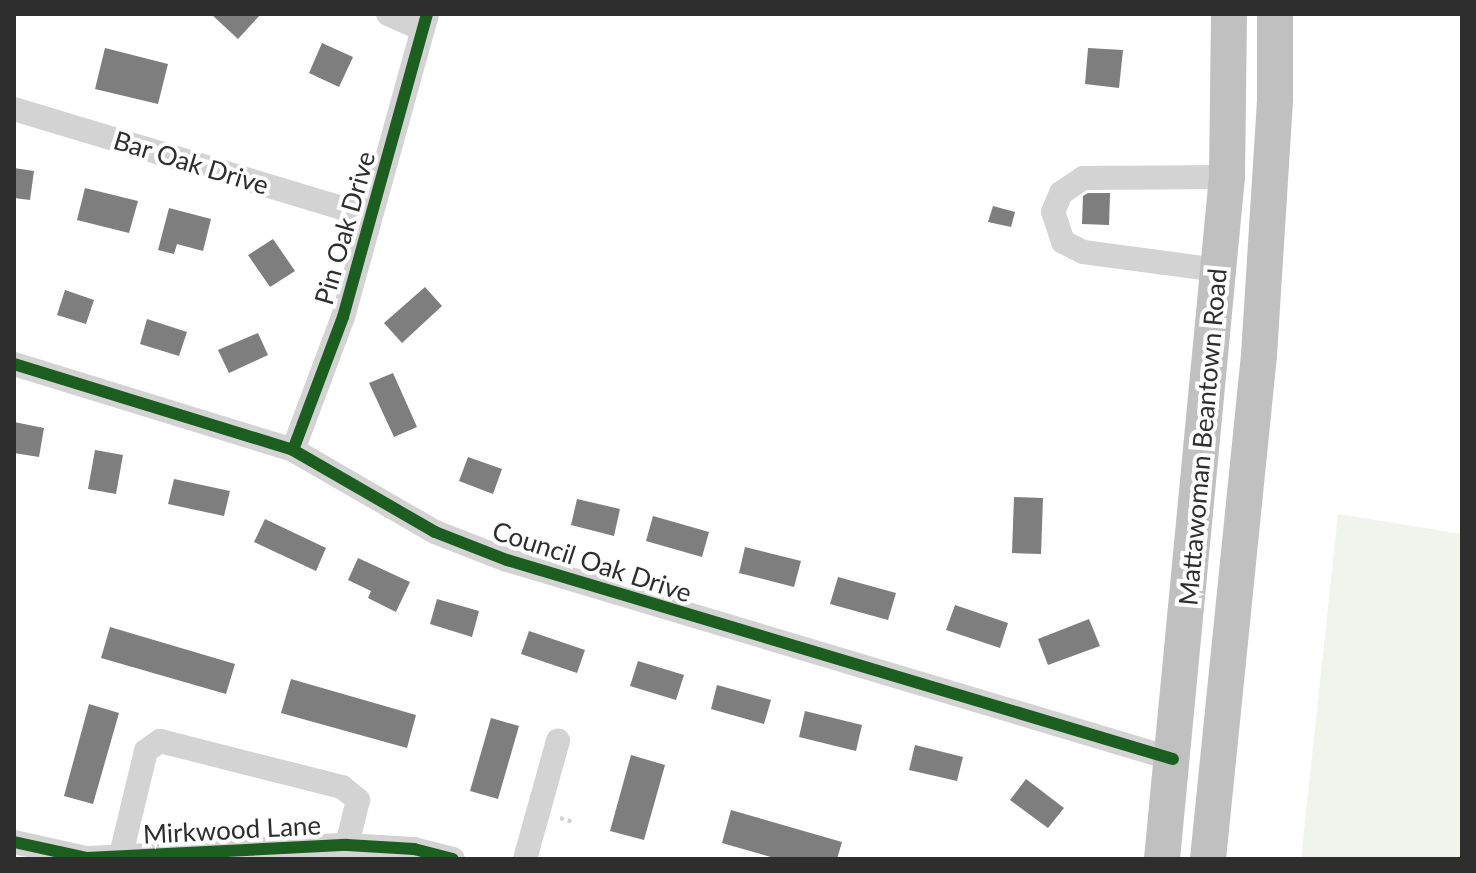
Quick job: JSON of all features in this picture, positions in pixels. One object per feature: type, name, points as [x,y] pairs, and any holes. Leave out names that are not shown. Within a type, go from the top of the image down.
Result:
[{"type":"highway","name":"Mattawoman Beantown Road","points":[[1162,859],[1227,177],[1229,14]]},
{"type":"highway","points":[[1204,426],[1231,374],[1255,31],[1265,14]]},
{"type":"highway","name":"Mattawoman Beantown Road","points":[[1208,859],[1259,355],[1275,98],[1275,14]]},
{"type":"highway","points":[[1189,859],[1195,794],[1173,759],[1206,691],[1229,487],[1259,355]]},
{"type":"street","points":[[388,14],[423,21]]},
{"type":"street","name":"Pin Oak Drive","points":[[293,450],[343,317],[368,216],[416,63],[423,21]]},
{"type":"street","name":"Bar Oak Drive","points":[[14,109],[368,216]]},
{"type":"street","points":[[1218,270],[1083,252],[1063,242],[1053,212],[1061,193],[1083,178],[1227,177]]},
{"type":"street","name":"Council Oak Drive","points":[[14,364],[293,450],[435,532],[507,560],[1173,759]]},
{"type":"street","points":[[120,859],[146,751],[160,741],[342,787],[358,800],[347,845]]},
{"type":"street","points":[[525,859],[558,741]]},
{"type":"street","name":"Mirkwood Lane","points":[[14,842],[87,858],[120,859],[347,845],[414,849],[453,859]]},
{"type":"shaded area","points":[[1338,514],[1462,534],[1462,859],[1301,859]]},
{"type":"building","points":[[211,14],[261,14],[238,39]]},
{"type":"building","points":[[322,43],[353,57],[339,87],[309,73]]},
{"type":"building","points":[[105,48],[168,64],[158,104],[95,89]]},
{"type":"building","points":[[1088,48],[1123,50],[1119,88],[1085,84]]},
{"type":"building","points":[[14,168],[34,171],[30,200],[14,198]]},
{"type":"building","points":[[85,188],[138,201],[129,233],[77,220]]},
{"type":"building","points":[[1088,193],[1110,193],[1109,225],[1082,224],[1083,196]]},
{"type":"building","points":[[993,206],[1015,212],[1011,227],[988,222]]},
{"type":"building","points":[[169,208],[211,219],[203,251],[177,244],[174,254],[158,250]]},
{"type":"building","points":[[273,239],[295,271],[270,287],[248,255]]},
{"type":"building","points":[[425,287],[442,306],[402,343],[384,323]]},
{"type":"building","points":[[65,290],[94,300],[86,324],[57,315]]},
{"type":"building","points":[[147,319],[187,332],[179,356],[140,344]]},
{"type":"building","points":[[258,333],[268,355],[229,373],[218,350]]},
{"type":"building","points":[[393,373],[417,427],[394,437],[369,383]]},
{"type":"building","points":[[14,422],[44,428],[39,457],[14,453]]},
{"type":"building","points":[[95,450],[123,455],[116,494],[88,489]]},
{"type":"building","points":[[468,457],[502,469],[493,494],[459,481]]},
{"type":"building","points":[[174,479],[230,491],[224,516],[168,504]]},
{"type":"building","points":[[1014,497],[1043,498],[1041,554],[1012,553]]},
{"type":"building","points":[[577,499],[620,509],[614,536],[571,525]]},
{"type":"building","points":[[653,516],[709,532],[702,557],[646,541]]},
{"type":"building","points":[[265,519],[326,548],[316,571],[254,542]]},
{"type":"building","points":[[745,547],[801,561],[794,587],[739,573]]},
{"type":"building","points":[[358,558],[410,582],[396,612],[368,598],[371,591],[348,580]]},
{"type":"building","points":[[838,577],[896,593],[888,620],[830,604]]},
{"type":"building","points":[[437,599],[479,611],[472,637],[430,624]]},
{"type":"building","points":[[955,605],[1008,623],[1000,648],[946,630]]},
{"type":"building","points":[[1089,619],[1100,646],[1048,665],[1038,639]]},
{"type":"building","points":[[110,627],[235,664],[226,694],[101,658]]},
{"type":"building","points":[[529,631],[585,650],[577,673],[521,654]]},
{"type":"building","points":[[638,661],[684,675],[676,700],[630,686]]},
{"type":"building","points":[[291,679],[416,715],[407,748],[281,713]]},
{"type":"building","points":[[717,685],[771,700],[764,724],[711,709]]},
{"type":"building","points":[[89,704],[119,713],[93,804],[64,796]]},
{"type":"building","points":[[805,711],[862,725],[856,751],[799,737]]},
{"type":"building","points":[[491,718],[519,726],[498,799],[470,791]]},
{"type":"building","points":[[915,745],[963,757],[957,781],[909,770]]},
{"type":"building","points":[[631,755],[665,765],[644,840],[610,831]]},
{"type":"building","points":[[1026,779],[1064,808],[1048,828],[1010,800]]},
{"type":"building","points":[[731,810],[842,842],[837,859],[778,859],[722,843]]},
{"type":"cycle path","points":[[293,450],[343,317],[427,14]]},
{"type":"cycle path","points":[[14,364],[293,450],[435,532],[507,560],[1173,759]]},
{"type":"cycle path","points":[[14,842],[87,858],[347,845],[414,849],[453,859]]}]
